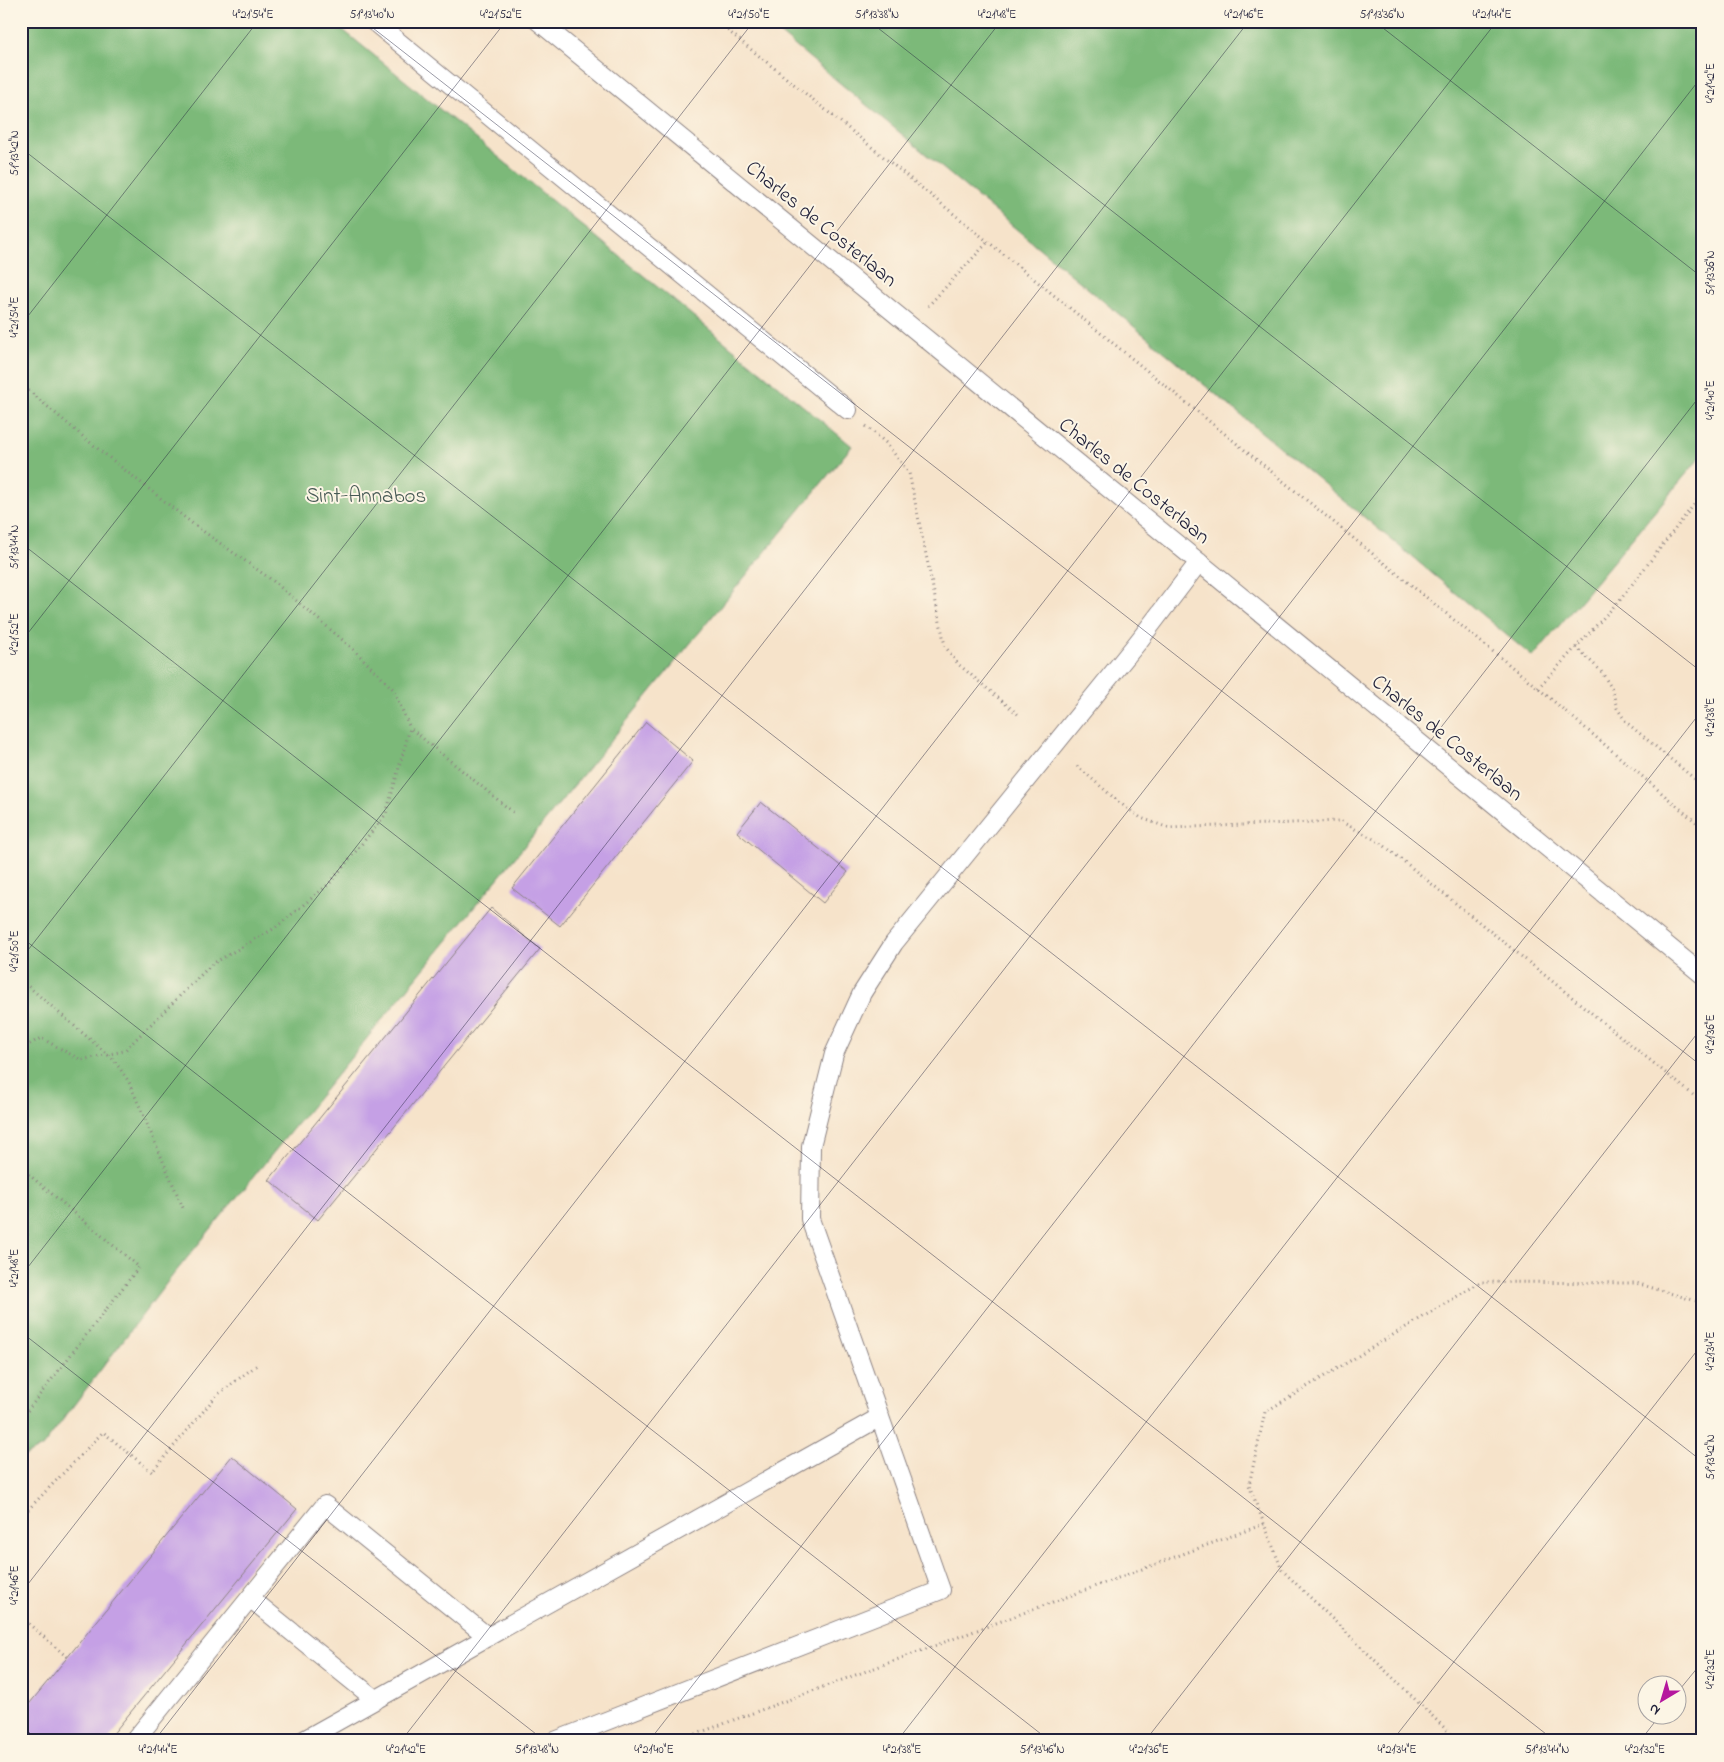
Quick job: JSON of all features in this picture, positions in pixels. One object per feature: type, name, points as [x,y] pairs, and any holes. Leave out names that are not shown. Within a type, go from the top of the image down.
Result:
[{"type":"lane","points":[[373,21],[848,410]]},
{"type":"lane","name":"Charles de Costerlaan","points":[[538,21],[1703,975]]},
{"type":"lane","points":[[555,1741],[941,1590],[810,1219],[811,1146],[834,1054],[862,994],[894,943],[1138,642],[1199,562]]},
{"type":"lane","points":[[302,1741],[880,1417]]},
{"type":"lane","points":[[134,1741],[325,1505],[488,1637]]},
{"type":"lane","points":[[250,1598],[376,1700]]},
{"type":"path","points":[[716,21],[987,243],[1538,688],[1703,828]]},
{"type":"path","points":[[910,325],[987,243]]},
{"type":"path","points":[[21,384],[87,440],[186,518],[272,580],[352,648],[393,689],[410,728],[514,814]]},
{"type":"path","points":[[886,443],[909,473],[945,646],[958,664],[1020,716]]},
{"type":"path","points":[[1538,688],[1620,600],[1703,493]]},
{"type":"path","points":[[1576,647],[1601,671],[1612,689],[1617,708],[1626,722],[1703,786]]},
{"type":"path","points":[[21,1048],[41,1038],[81,1060],[124,1051],[212,964],[275,928],[329,884],[386,814],[410,728]]},
{"type":"path","points":[[1077,766],[1134,813],[1169,828],[1340,821],[1365,834],[1381,843],[1703,1103]]},
{"type":"path","points":[[21,980],[108,1054],[129,1082],[184,1210]]},
{"type":"path","points":[[21,1168],[139,1267],[21,1418]]},
{"type":"path","points":[[1458,1741],[1282,1570],[1249,1485],[1265,1412],[1481,1282],[1636,1283],[1703,1303]]},
{"type":"path","points":[[21,1517],[103,1432],[152,1472],[218,1395],[257,1365]]},
{"type":"path","points":[[677,1741],[1264,1524]]},
{"type":"path","points":[[21,1617],[67,1657]]},
{"type":"green space","name":"Sint-Annabos","points":[[21,21],[332,21],[852,446],[169,1280],[42,1447],[21,1458]]},
{"type":"green space","points":[[765,21],[1703,21],[1703,454],[1533,657]]},
{"type":"building","points":[[646,722],[693,761],[560,926],[512,888]]},
{"type":"building","points":[[761,802],[848,872],[823,903],[737,832]]},
{"type":"building","points":[[491,908],[540,949],[318,1220],[269,1180]]},
{"type":"building","points":[[232,1456],[297,1509],[107,1741],[32,1741],[21,1732],[21,1714]]}]
